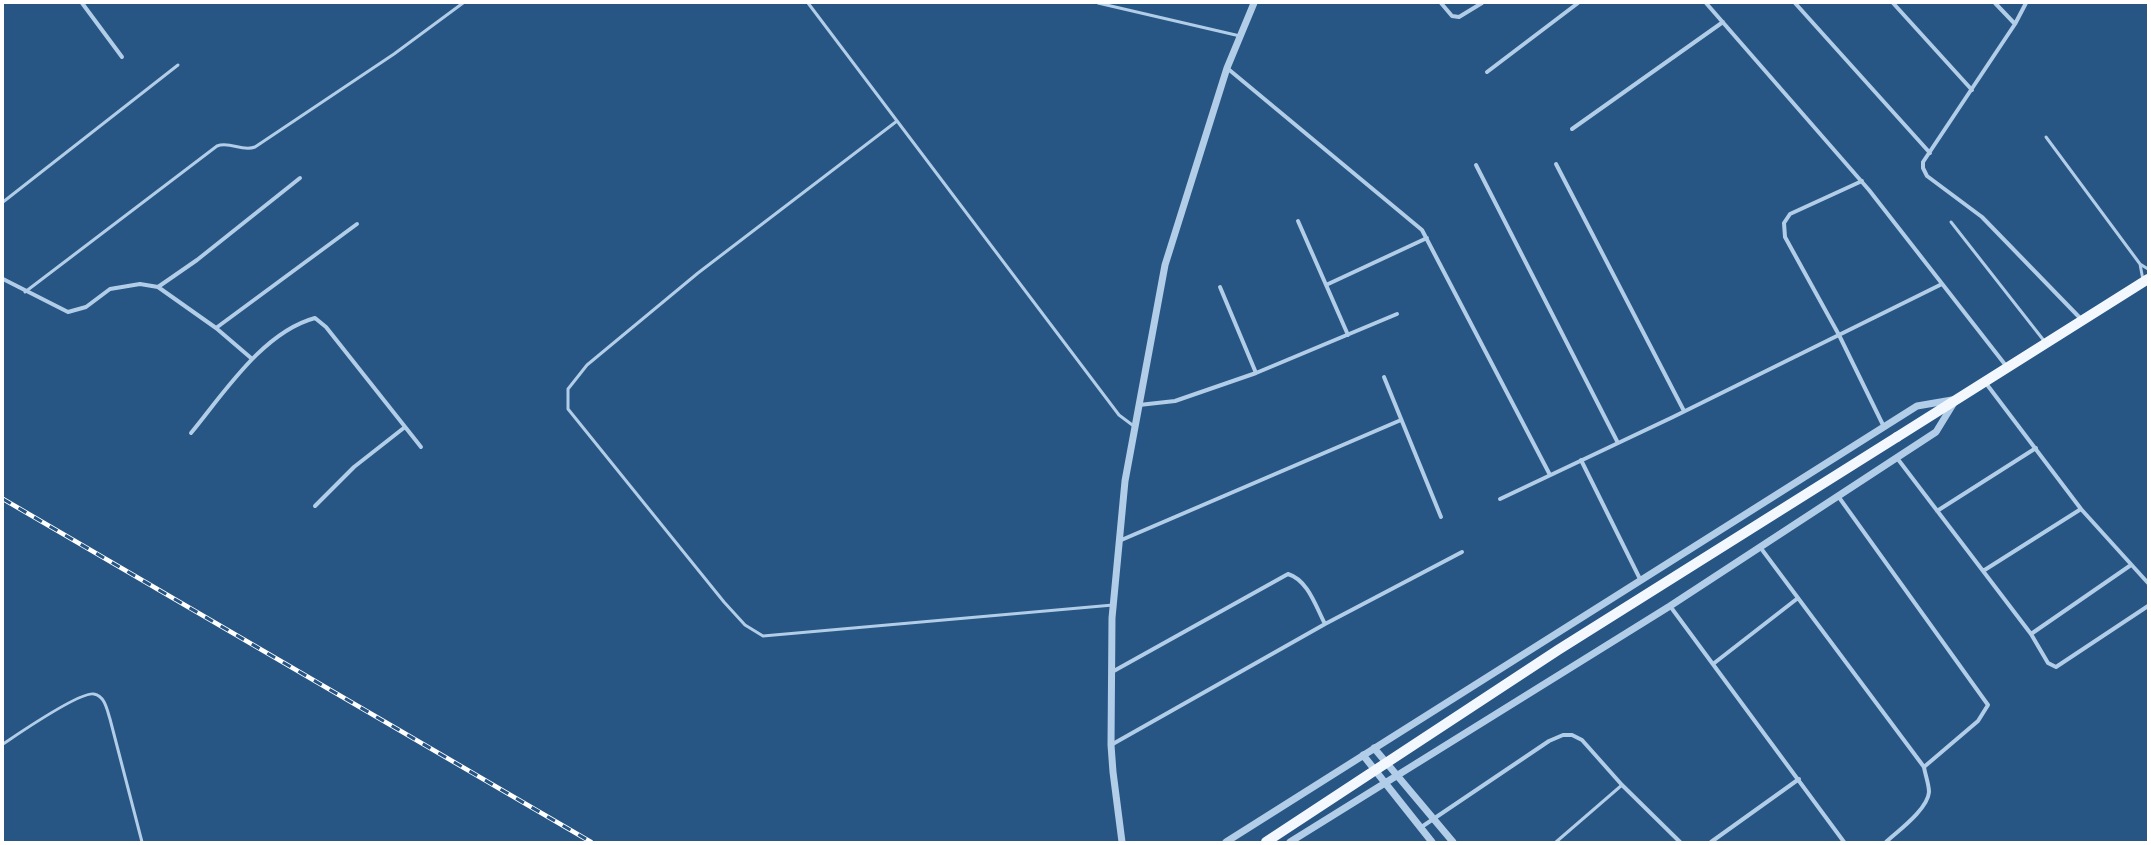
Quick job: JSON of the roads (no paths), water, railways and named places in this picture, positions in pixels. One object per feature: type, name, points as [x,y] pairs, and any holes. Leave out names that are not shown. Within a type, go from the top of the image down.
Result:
[{"type":"main road","points":[[1266,842],[1552,655],[2046,343],[2147,283]]},
{"type":"street","points":[[82,3],[122,57]]},
{"type":"street","points":[[1122,842],[1112,772],[1111,744],[1113,605],[1125,481],[1165,265],[1227,68],[1254,3]]},
{"type":"street","points":[[1441,3],[1452,16],[1459,17],[1482,3]]},
{"type":"street","points":[[1487,72],[1578,3]]},
{"type":"street","points":[[1706,3],[1862,181],[2007,368]]},
{"type":"street","points":[[1795,3],[1930,153]]},
{"type":"street","points":[[1893,3],[1972,90]]},
{"type":"street","points":[[1995,3],[2015,24]]},
{"type":"street","points":[[2026,3],[2015,24],[1924,162],[1923,168],[1926,176],[1982,217],[2083,320]]},
{"type":"street","points":[[1572,129],[1722,22]]},
{"type":"street","points":[[1227,68],[1422,230],[1550,475]]},
{"type":"street","points":[[1556,164],[1684,411]]},
{"type":"street","points":[[1476,165],[1618,443]]},
{"type":"street","points":[[158,287],[196,260],[300,178]]},
{"type":"street","points":[[1862,181],[1790,214],[1784,223],[1785,236],[1839,335],[1884,427]]},
{"type":"street","points":[[1298,221],[1348,334]]},
{"type":"street","points":[[216,328],[357,224]]},
{"type":"street","points":[[1326,285],[1427,238]]},
{"type":"street","points":[[3,279],[25,292],[68,312],[86,307],[110,289],[140,284],[158,287],[216,328],[251,358]]},
{"type":"street","points":[[1500,499],[1684,411],[1942,284]]},
{"type":"street","points":[[1220,287],[1256,373]]},
{"type":"street","points":[[1139,405],[1175,401],[1256,373],[1397,314]]},
{"type":"street","points":[[191,433],[251,358],[294,325],[315,318],[326,327],[421,447]]},
{"type":"street","points":[[1384,377],[1441,517]]},
{"type":"street","points":[[1985,382],[2081,509],[2148,583]]},
{"type":"street","points":[[1226,842],[1917,406],[1956,400]]},
{"type":"street","points":[[1290,842],[1670,606],[1897,458],[1936,432],[1956,400]]},
{"type":"street","points":[[1119,541],[1401,420]]},
{"type":"street","points":[[315,506],[354,467],[404,427]]},
{"type":"street","points":[[1937,511],[2036,448]]},
{"type":"street","points":[[1897,458],[2031,634],[2048,663],[2056,667],[2148,606]]},
{"type":"street","points":[[1582,460],[1641,581]]},
{"type":"street","points":[[1838,496],[1988,705],[1978,721],[1924,767]]},
{"type":"street","points":[[1984,571],[2081,509]]},
{"type":"street","points":[[1760,547],[1924,767],[1928,792],[1925,802],[1916,814],[1886,842]]},
{"type":"street","points":[[1111,744],[1325,624],[1462,552]]},
{"type":"street","points":[[2031,634],[2131,565]]},
{"type":"street","points":[[1112,672],[1288,574],[1296,577],[1305,586],[1325,624]]},
{"type":"street","points":[[1713,664],[1798,598]]},
{"type":"street","points":[[1670,606],[1844,842]]},
{"type":"street","points":[[1420,828],[1549,741],[1563,735],[1572,734],[1582,740],[1622,784],[1680,842]]},
{"type":"street","points":[[1374,748],[1453,842]]},
{"type":"street","points":[[1363,755],[1432,842]]},
{"type":"street","points":[[1711,842],[1799,779]]},
{"type":"lane","points":[[25,292],[217,146],[224,144],[249,150],[255,147],[394,54],[463,3]]},
{"type":"lane","points":[[808,3],[1119,415],[1135,427]]},
{"type":"lane","points":[[1098,3],[1240,36]]},
{"type":"lane","points":[[3,202],[178,65]]},
{"type":"lane","points":[[897,121],[698,273],[587,365],[568,389],[568,409],[724,602],[745,625],[763,636],[1113,605]]},
{"type":"lane","points":[[2046,137],[2140,264],[2147,283]]},
{"type":"lane","points":[[1951,222],[2046,343]]},
{"type":"lane","points":[[2140,264],[2148,269]]},
{"type":"lane","points":[[3,744],[84,695],[93,694],[99,696],[104,700],[110,719],[142,842]]},
{"type":"lane","points":[[1556,842],[1622,784]]},
{"type":"railway","points":[[3,499],[591,842]]}]
